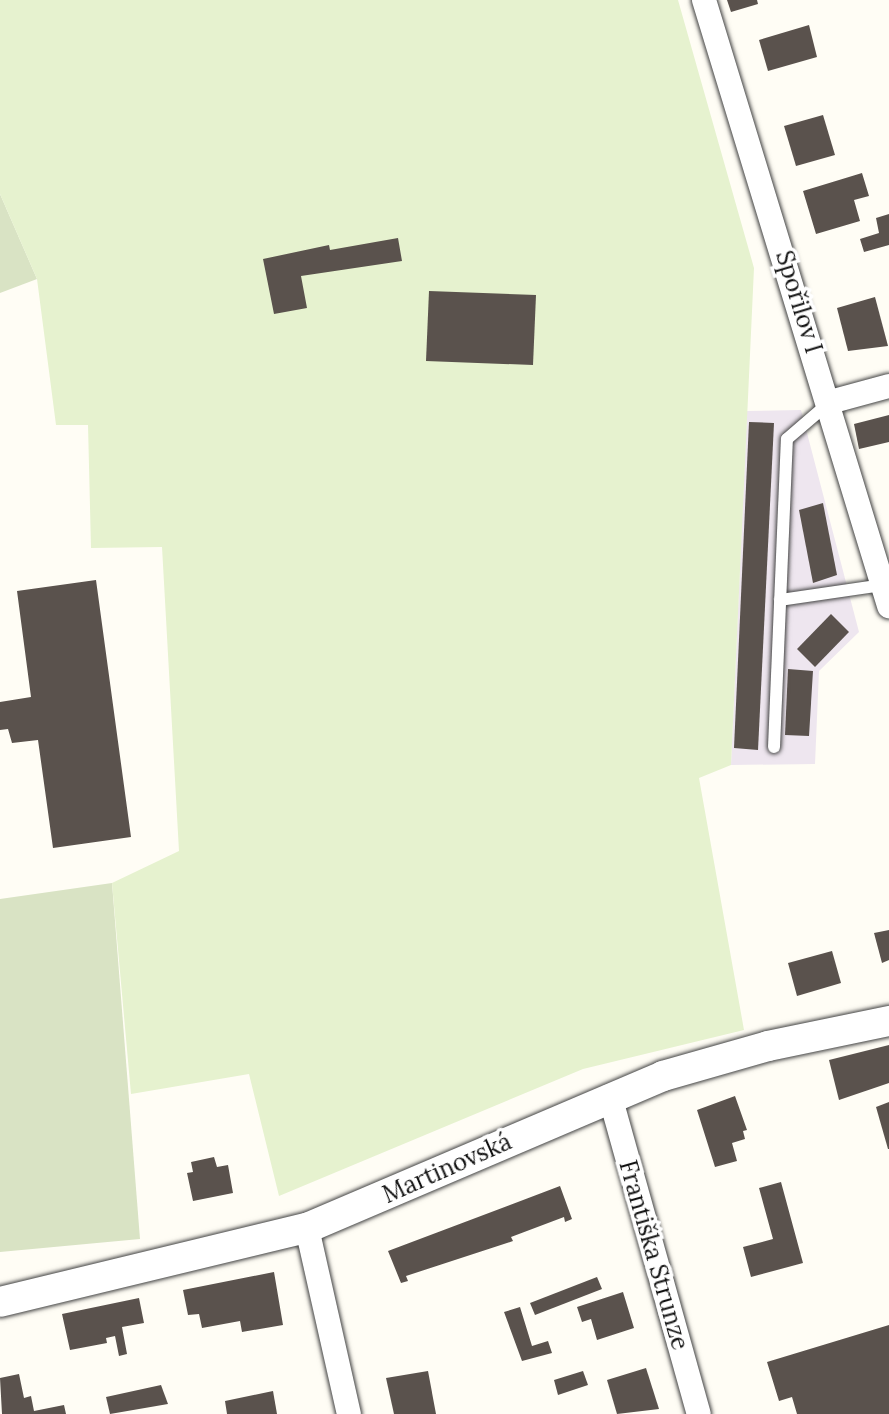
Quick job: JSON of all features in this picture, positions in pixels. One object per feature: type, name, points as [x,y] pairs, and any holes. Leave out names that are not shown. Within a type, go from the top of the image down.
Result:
[{"type":"street","name":"Spořilov I","points":[[704,0],[830,402],[886,595]]},
{"type":"street","points":[[830,402],[889,386]]},
{"type":"street","name":"Martinovská","points":[[0,1302],[307,1228],[610,1096],[717,1058],[889,1021]]},
{"type":"street","name":"Františka Strunze","points":[[610,1096],[699,1414]]},
{"type":"street","points":[[307,1228],[349,1414]]},
{"type":"lane","points":[[774,747],[787,439],[830,402]]},
{"type":"lane","points":[[780,600],[886,595]]},
{"type":"shaded area","points":[[801,410],[859,632],[819,671],[815,764],[731,765],[747,411]]},
{"type":"green space","points":[[0,0],[678,0],[754,268],[731,765],[699,778],[744,1030],[583,1069],[279,1196],[249,1074],[131,1094],[112,883],[179,851],[162,547],[91,548],[88,425],[56,425],[37,279],[0,194]]},
{"type":"green space","points":[[0,194],[37,279],[0,293]]},
{"type":"green space","points":[[112,883],[140,1239],[0,1252],[0,899]]},
{"type":"building","points":[[727,0],[757,0],[758,4],[731,12]]},
{"type":"building","points":[[809,25],[817,57],[768,71],[759,40]]},
{"type":"building","points":[[823,115],[835,155],[796,166],[784,126]]},
{"type":"building","points":[[862,173],[869,196],[854,200],[860,221],[816,234],[803,191]]},
{"type":"building","points":[[889,214],[889,245],[864,252],[860,239],[879,233],[876,218]]},
{"type":"building","points":[[398,238],[402,261],[301,276],[307,308],[274,314],[263,259],[329,245],[330,250]]},
{"type":"building","points":[[429,291],[536,295],[533,365],[426,361]]},
{"type":"building","points":[[875,297],[888,346],[848,351],[837,308]]},
{"type":"building","points":[[889,415],[889,442],[859,449],[854,424]]},
{"type":"building","points":[[749,422],[774,423],[758,750],[734,748]]},
{"type":"building","points":[[823,503],[837,575],[813,583],[799,510]]},
{"type":"building","points":[[96,580],[131,837],[53,848],[38,740],[12,743],[8,729],[0,730],[0,702],[31,697],[17,591]]},
{"type":"building","points":[[831,614],[849,632],[815,667],[797,649]]},
{"type":"building","points":[[788,669],[813,671],[809,736],[785,735]]},
{"type":"building","points":[[889,930],[889,960],[882,963],[874,933]]},
{"type":"building","points":[[832,951],[841,983],[797,996],[788,963]]},
{"type":"building","points":[[889,1045],[889,1083],[839,1100],[829,1060]]},
{"type":"building","points":[[735,1096],[747,1130],[743,1131],[745,1139],[732,1143],[737,1161],[715,1167],[697,1110]]},
{"type":"building","points":[[889,1102],[889,1149],[888,1149],[876,1107]]},
{"type":"building","points":[[214,1157],[217,1167],[228,1165],[233,1193],[193,1201],[187,1173],[193,1172],[191,1162]]},
{"type":"building","points":[[781,1182],[803,1263],[751,1277],[743,1247],[773,1239],[759,1188]]},
{"type":"building","points":[[560,1186],[572,1219],[565,1222],[564,1217],[511,1237],[513,1241],[406,1276],[408,1281],[401,1283],[388,1251]]},
{"type":"building","points":[[274,1272],[283,1325],[242,1332],[240,1321],[202,1328],[199,1314],[188,1315],[183,1290]]},
{"type":"building","points":[[597,1277],[602,1289],[535,1315],[530,1303]]},
{"type":"building","points":[[623,1292],[634,1328],[597,1340],[591,1319],[582,1322],[577,1307]]},
{"type":"building","points":[[139,1298],[144,1323],[122,1327],[127,1354],[119,1356],[115,1336],[106,1338],[107,1343],[70,1350],[62,1314]]},
{"type":"building","points":[[520,1307],[532,1346],[548,1341],[552,1353],[522,1361],[504,1312]]},
{"type":"building","points":[[889,1325],[889,1414],[797,1414],[792,1397],[779,1401],[767,1362]]},
{"type":"building","points":[[646,1368],[659,1409],[617,1414],[607,1380]]},
{"type":"building","points":[[428,1371],[436,1414],[394,1414],[386,1378]]},
{"type":"building","points":[[583,1371],[588,1385],[558,1395],[554,1380]]},
{"type":"building","points":[[19,1374],[24,1398],[31,1396],[34,1411],[64,1405],[66,1414],[2,1414],[0,1378]]},
{"type":"building","points":[[161,1385],[168,1404],[110,1414],[106,1397]]},
{"type":"building","points":[[273,1391],[277,1414],[227,1414],[225,1401]]}]
